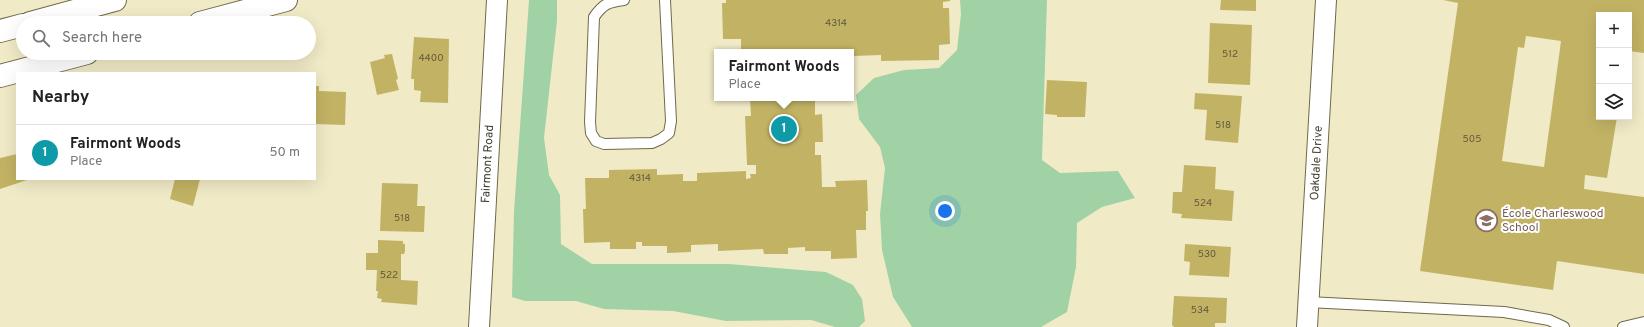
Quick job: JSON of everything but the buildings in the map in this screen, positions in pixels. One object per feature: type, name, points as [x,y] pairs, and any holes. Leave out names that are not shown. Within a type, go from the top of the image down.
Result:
[{"type":"main road","points":[[56,16],[115,0]]},
{"type":"main road","points":[[226,16],[286,0]]},
{"type":"main road","points":[[0,31],[16,27]]},
{"type":"main road","points":[[0,76],[60,60]]},
{"type":"street","name":"Fairmont Road","points":[[479,327],[497,0]]},
{"type":"street","name":"Oakdale Drive","points":[[1307,327],[1326,0]]},
{"type":"lane","points":[[624,0],[610,1],[600,8],[594,17],[590,122],[593,137],[596,141],[604,144],[652,143],[669,133],[671,120],[665,0]]},
{"type":"lane","points":[[1308,302],[1504,312],[1549,320],[1564,327]]},
{"type":"lane","points":[[1623,327],[1644,322]]},
{"type":"green space","points":[[529,0],[557,0],[557,21],[544,138],[549,175],[560,195],[561,244],[592,264],[729,264],[826,272],[853,285],[862,299],[865,321],[859,327],[835,327],[811,320],[726,321],[673,311],[604,309],[576,301],[525,301],[512,297],[514,211]]},
{"type":"green space","points":[[960,0],[1047,0],[1042,160],[1060,173],[1118,171],[1135,198],[1102,207],[1077,223],[1076,267],[1067,312],[1041,327],[912,327],[893,297],[882,250],[880,214],[885,168],[880,147],[859,119],[856,95],[874,78],[904,70],[939,68],[957,50],[961,14]]},
{"type":"place","name":"Fairmont Woods","points":[[784,129]]},
{"type":"place","name":"École Charleswood School","points":[[1487,221]]}]
